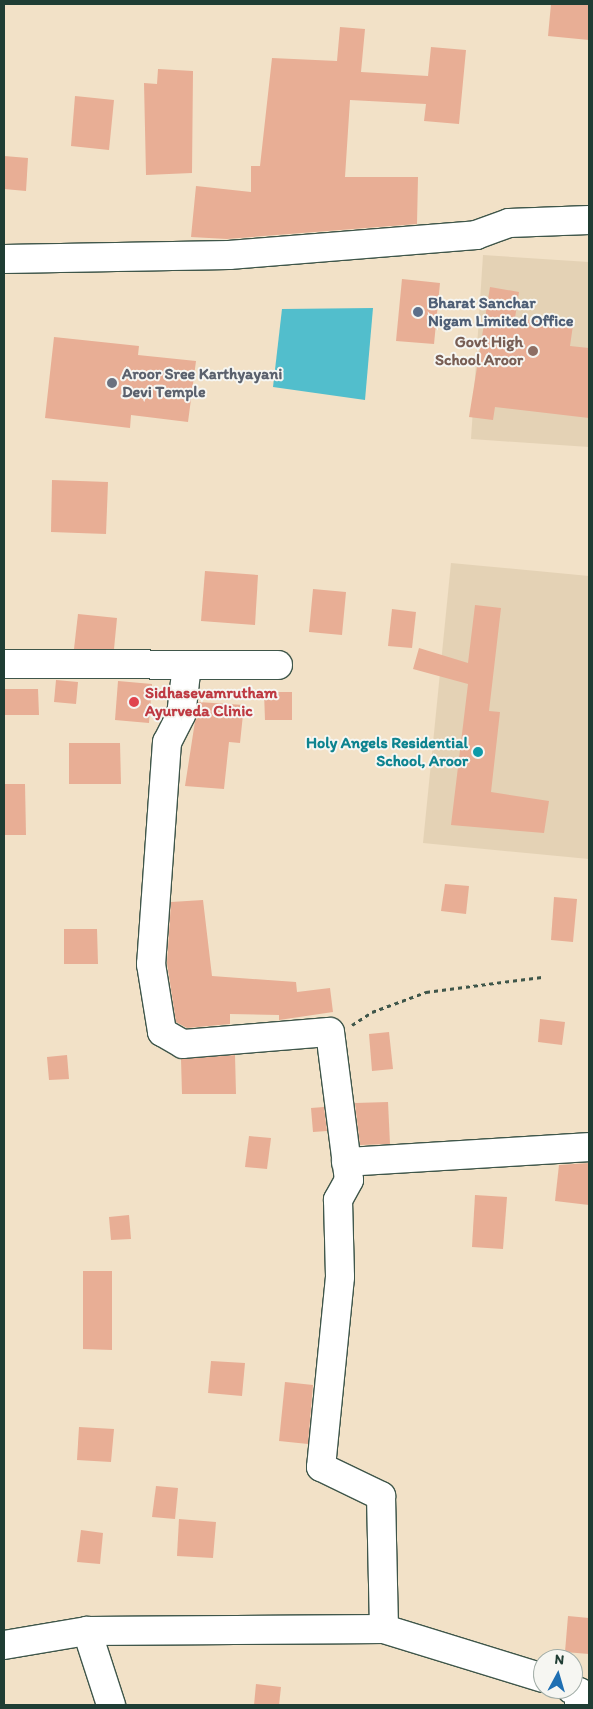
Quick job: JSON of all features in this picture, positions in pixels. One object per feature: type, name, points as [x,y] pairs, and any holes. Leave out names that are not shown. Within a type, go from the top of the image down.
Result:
[{"type":"street","points":[[4,259],[229,255],[476,235],[510,223],[589,220]]},
{"type":"street","points":[[4,664],[278,665]]},
{"type":"street","points":[[187,665],[181,714],[167,742],[151,964],[162,1032],[183,1044],[330,1032],[349,1180],[338,1200],[340,1277],[322,1467],[381,1496],[384,1629]]},
{"type":"street","points":[[346,1162],[589,1147]]},
{"type":"street","points":[[4,1645],[87,1631],[384,1629],[533,1675]]},
{"type":"street","points":[[87,1631],[111,1705]]},
{"type":"path","points":[[331,1040],[372,1012],[426,992],[542,977]]},
{"type":"shaded area","name":"Govt High School Aroor","points":[[483,255],[589,262],[589,447],[471,439]]},
{"type":"shaded area","points":[[451,563],[589,576],[589,859],[423,843]]},
{"type":"water","points":[[373,308],[365,400],[273,387],[282,309]]},
{"type":"building","points":[[551,4],[589,4],[589,40],[548,36]]},
{"type":"building","points":[[340,27],[365,29],[361,72],[428,76],[431,47],[466,50],[459,124],[424,121],[426,104],[350,100],[345,177],[418,177],[417,224],[227,239],[191,237],[196,186],[251,192],[251,166],[260,166],[272,58],[337,61]]},
{"type":"building","points":[[158,69],[193,71],[192,173],[146,175],[144,83],[157,84]]},
{"type":"building","points":[[75,96],[114,100],[109,150],[71,146]]},
{"type":"building","points":[[4,156],[28,158],[26,191],[4,189]]},
{"type":"building","name":"Bharat Sanchar Nigam Limited Office","points":[[402,279],[440,283],[434,344],[396,341]]},
{"type":"building","points":[[490,287],[519,292],[515,318],[573,325],[570,346],[589,348],[589,418],[495,407],[493,420],[469,417]]},
{"type":"building","name":"Aroor Sree Karthyayani Devi Temple","points":[[54,337],[139,346],[138,355],[196,361],[188,422],[131,415],[130,428],[45,418]]},
{"type":"building","points":[[52,480],[108,482],[106,534],[51,532]]},
{"type":"building","points":[[205,571],[258,575],[255,625],[201,621]]},
{"type":"building","points":[[313,589],[346,592],[342,635],[309,632]]},
{"type":"building","name":"Holy Angels Residential School, Aroor","points":[[475,605],[501,608],[489,711],[500,712],[491,792],[549,801],[544,833],[451,825],[468,684],[413,669],[419,648],[468,663]]},
{"type":"building","points":[[392,609],[416,612],[412,648],[388,646]]},
{"type":"building","points":[[78,614],[117,618],[114,649],[74,649]]},
{"type":"building","points":[[56,680],[78,682],[76,704],[54,702]]},
{"type":"building","name":"Sidhasevamrutham Ayurveda Clinic","points":[[118,681],[152,684],[149,723],[115,720]]},
{"type":"building","points":[[4,689],[38,689],[39,715],[4,715]]},
{"type":"building","points":[[264,692],[292,692],[292,720],[265,720]]},
{"type":"building","points":[[198,702],[244,705],[240,743],[229,742],[224,789],[185,786]]},
{"type":"building","points":[[69,743],[120,743],[121,784],[69,784]]},
{"type":"building","points":[[4,784],[25,784],[26,835],[4,835]]},
{"type":"building","points":[[445,884],[469,886],[466,914],[441,911]]},
{"type":"building","points":[[554,897],[577,899],[573,942],[551,940]]},
{"type":"building","points":[[203,900],[212,976],[296,982],[297,992],[330,988],[333,1012],[279,1020],[279,1015],[230,1014],[230,1024],[187,1028],[176,1022],[167,963],[171,902]]},
{"type":"building","points":[[64,929],[97,929],[98,964],[64,964]]},
{"type":"building","points":[[540,1019],[565,1022],[562,1045],[538,1042]]},
{"type":"building","points":[[389,1032],[393,1069],[372,1071],[369,1034]]},
{"type":"building","points":[[67,1055],[69,1079],[49,1080],[47,1057]]},
{"type":"building","points":[[235,1055],[236,1094],[182,1094],[181,1059]]},
{"type":"building","points":[[388,1102],[390,1144],[360,1145],[355,1103]]},
{"type":"building","points":[[324,1107],[327,1131],[313,1132],[311,1108]]},
{"type":"building","points":[[249,1136],[271,1138],[267,1169],[245,1167]]},
{"type":"building","points":[[589,1163],[589,1205],[555,1201],[559,1165]]},
{"type":"building","points":[[475,1195],[507,1197],[503,1249],[472,1247]]},
{"type":"building","points":[[129,1215],[131,1239],[111,1240],[109,1217]]},
{"type":"building","points":[[83,1271],[112,1271],[112,1350],[83,1349]]},
{"type":"building","points":[[211,1361],[245,1363],[242,1396],[208,1393]]},
{"type":"building","points":[[285,1382],[313,1385],[308,1444],[279,1441]]},
{"type":"building","points":[[79,1427],[114,1429],[111,1462],[77,1460]]},
{"type":"building","points":[[156,1486],[178,1488],[175,1519],[152,1517]]},
{"type":"building","points":[[179,1519],[216,1522],[213,1558],[177,1556]]},
{"type":"building","points":[[81,1530],[103,1533],[100,1564],[77,1562]]},
{"type":"building","points":[[568,1616],[589,1618],[589,1654],[583,1654],[583,1649],[565,1649]]},
{"type":"building","points":[[256,1684],[281,1687],[279,1705],[254,1705]]},
{"type":"place","name":"Bharat Sanchar Nigam Limited Office","points":[[418,312]]},
{"type":"place","name":"Govt High School Aroor","points":[[533,351]]},
{"type":"place","name":"Aroor Sree Karthyayani Devi Temple","points":[[112,383]]},
{"type":"place","name":"Sidhasevamrutham Ayurveda Clinic","points":[[134,702]]},
{"type":"place","name":"Holy Angels Residential School, Aroor","points":[[478,752]]}]
